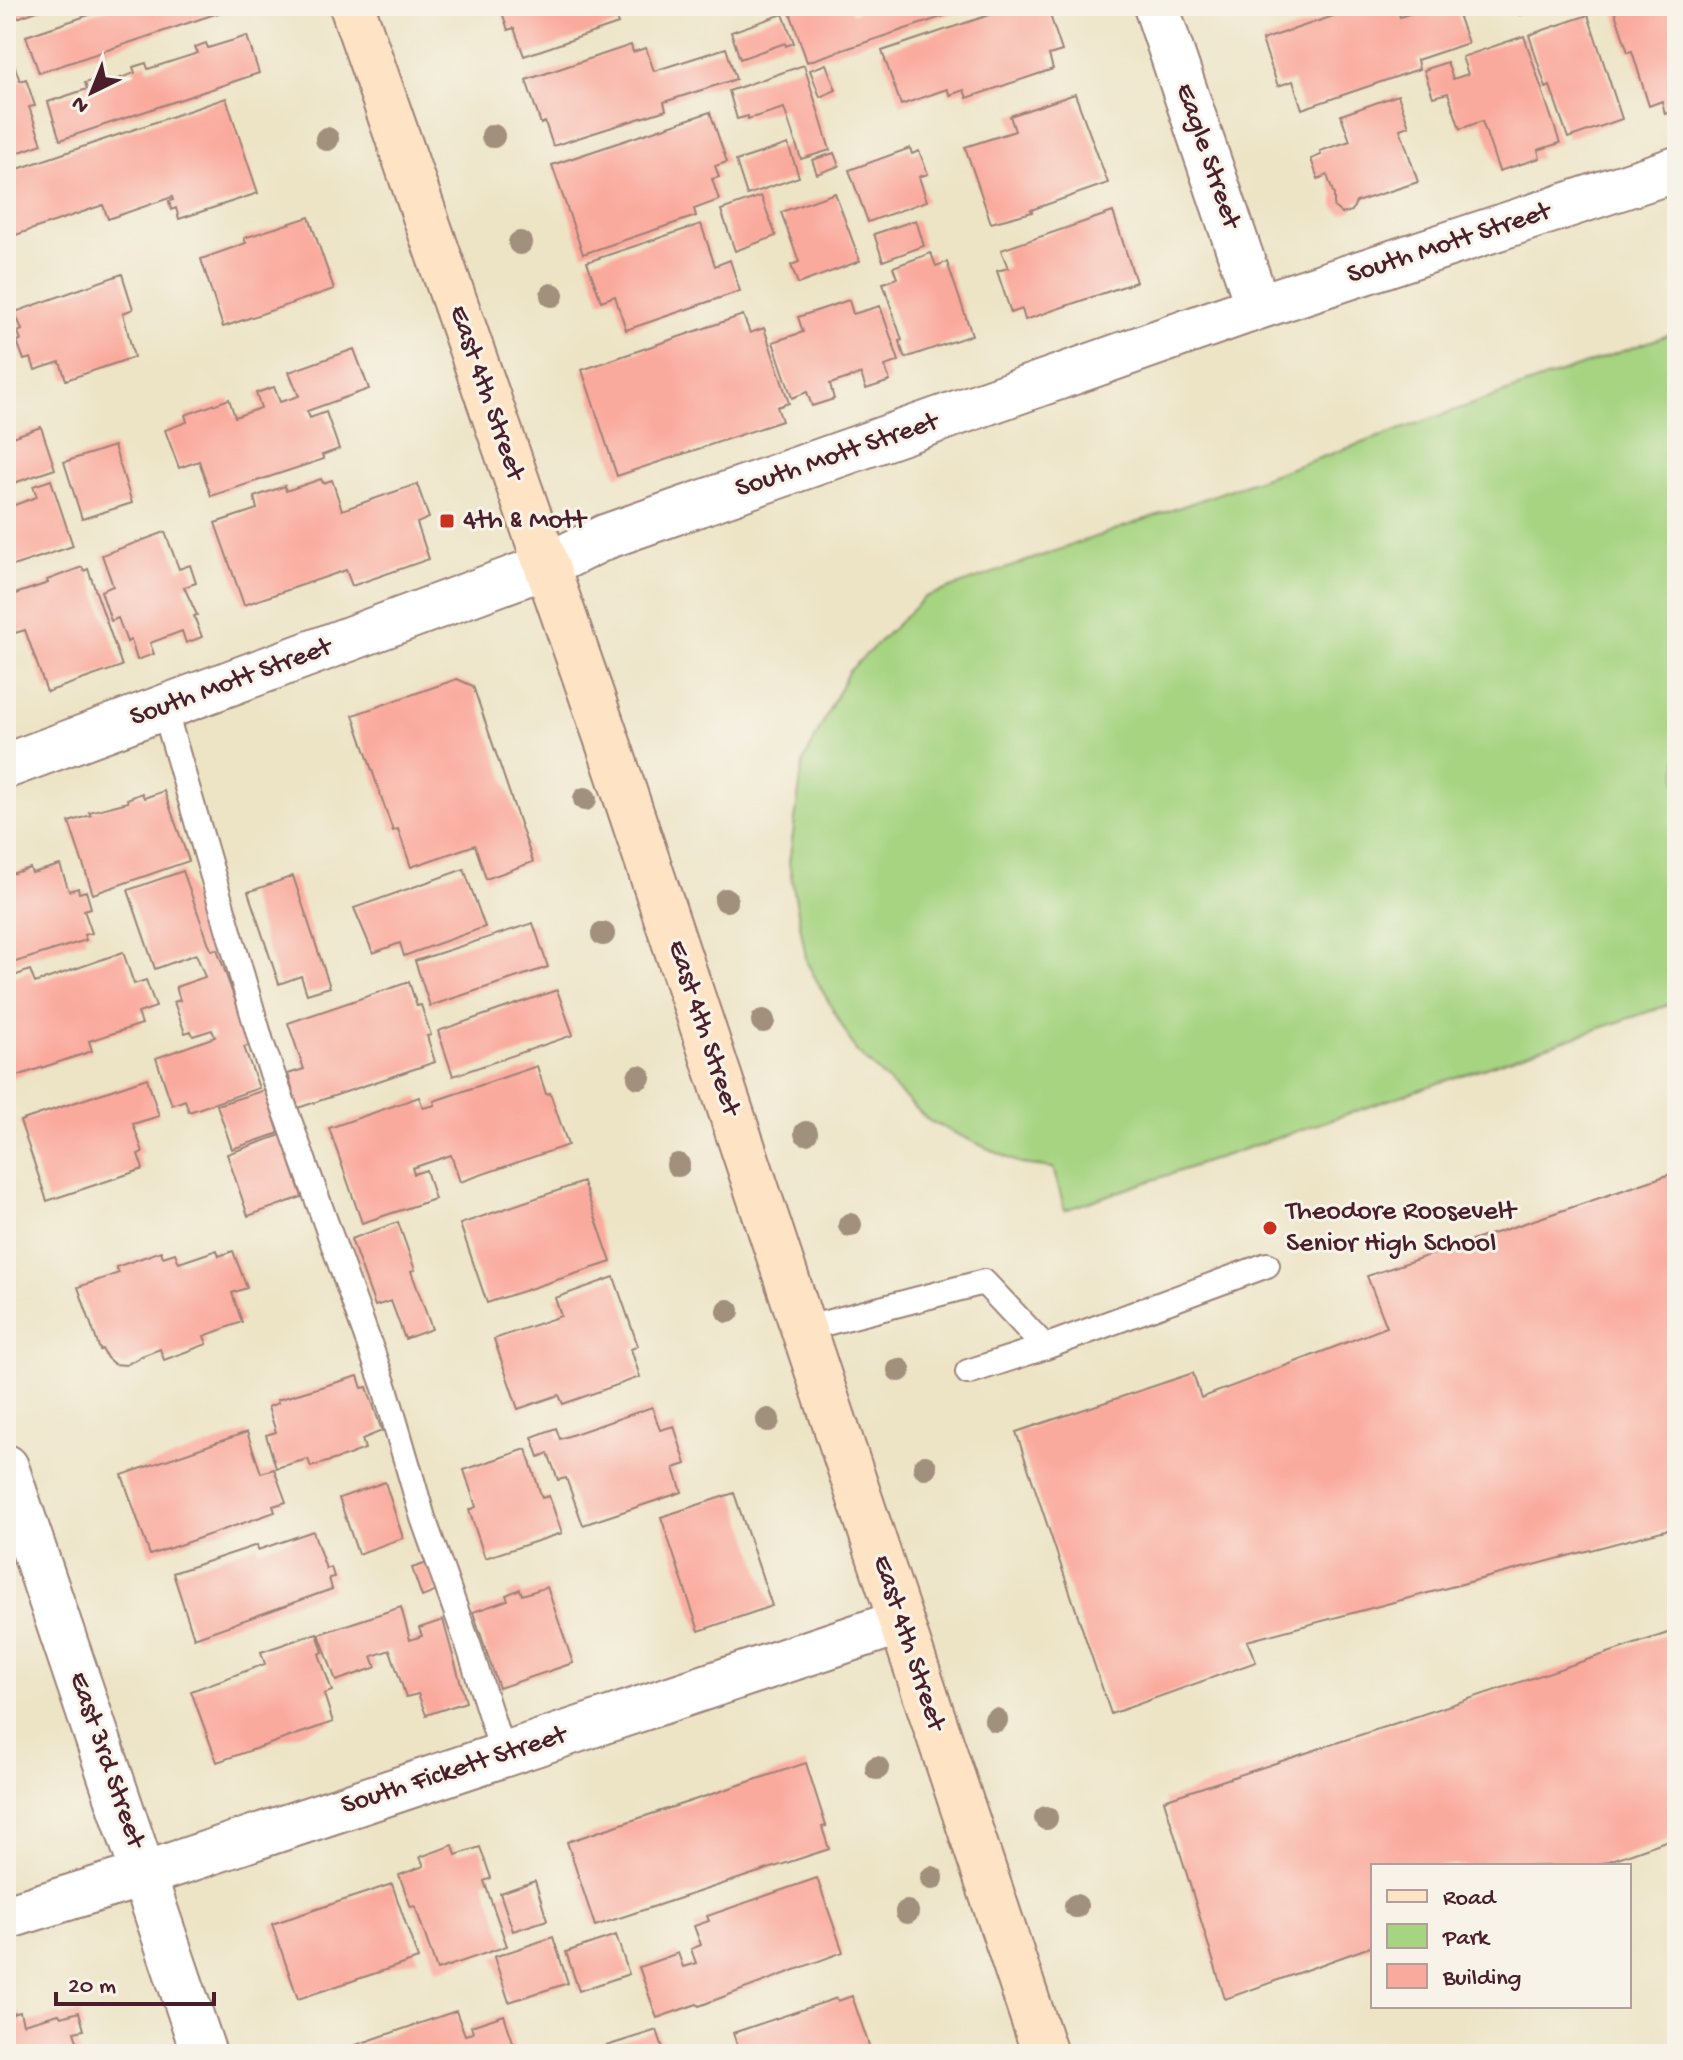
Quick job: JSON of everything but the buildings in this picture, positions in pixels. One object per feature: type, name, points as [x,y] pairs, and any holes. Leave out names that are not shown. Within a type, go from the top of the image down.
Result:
[{"type":"main road","name":"East 4th Street","points":[[352,6],[607,740],[1045,2054]]},
{"type":"street","name":"Eagle Street","points":[[1156,6],[1258,307]]},
{"type":"street","name":"South Mott Street","points":[[6,766],[546,566],[605,537],[1258,307],[1677,169]]},
{"type":"street","name":"East 3rd Street","points":[[6,1467],[204,2054]]},
{"type":"street","name":"South Fickett Street","points":[[6,1917],[145,1874],[901,1622]]},
{"type":"lane","points":[[164,708],[262,1045],[385,1388],[423,1518],[503,1754]]},
{"type":"lane","points":[[968,1372],[1045,1347],[1267,1265]]},
{"type":"lane","points":[[803,1329],[984,1282],[1045,1347]]},
{"type":"green space","points":[[1677,332],[1677,1002],[1065,1210],[1053,1168],[1021,1164],[929,1121],[856,1051],[807,963],[789,863],[803,763],[848,672],[925,597]]},
{"type":"place","name":"4th & Mott","points":[[447,521]]},
{"type":"place","name":"Theodore Roosevelt Senior High School","points":[[1270,1228]]}]
